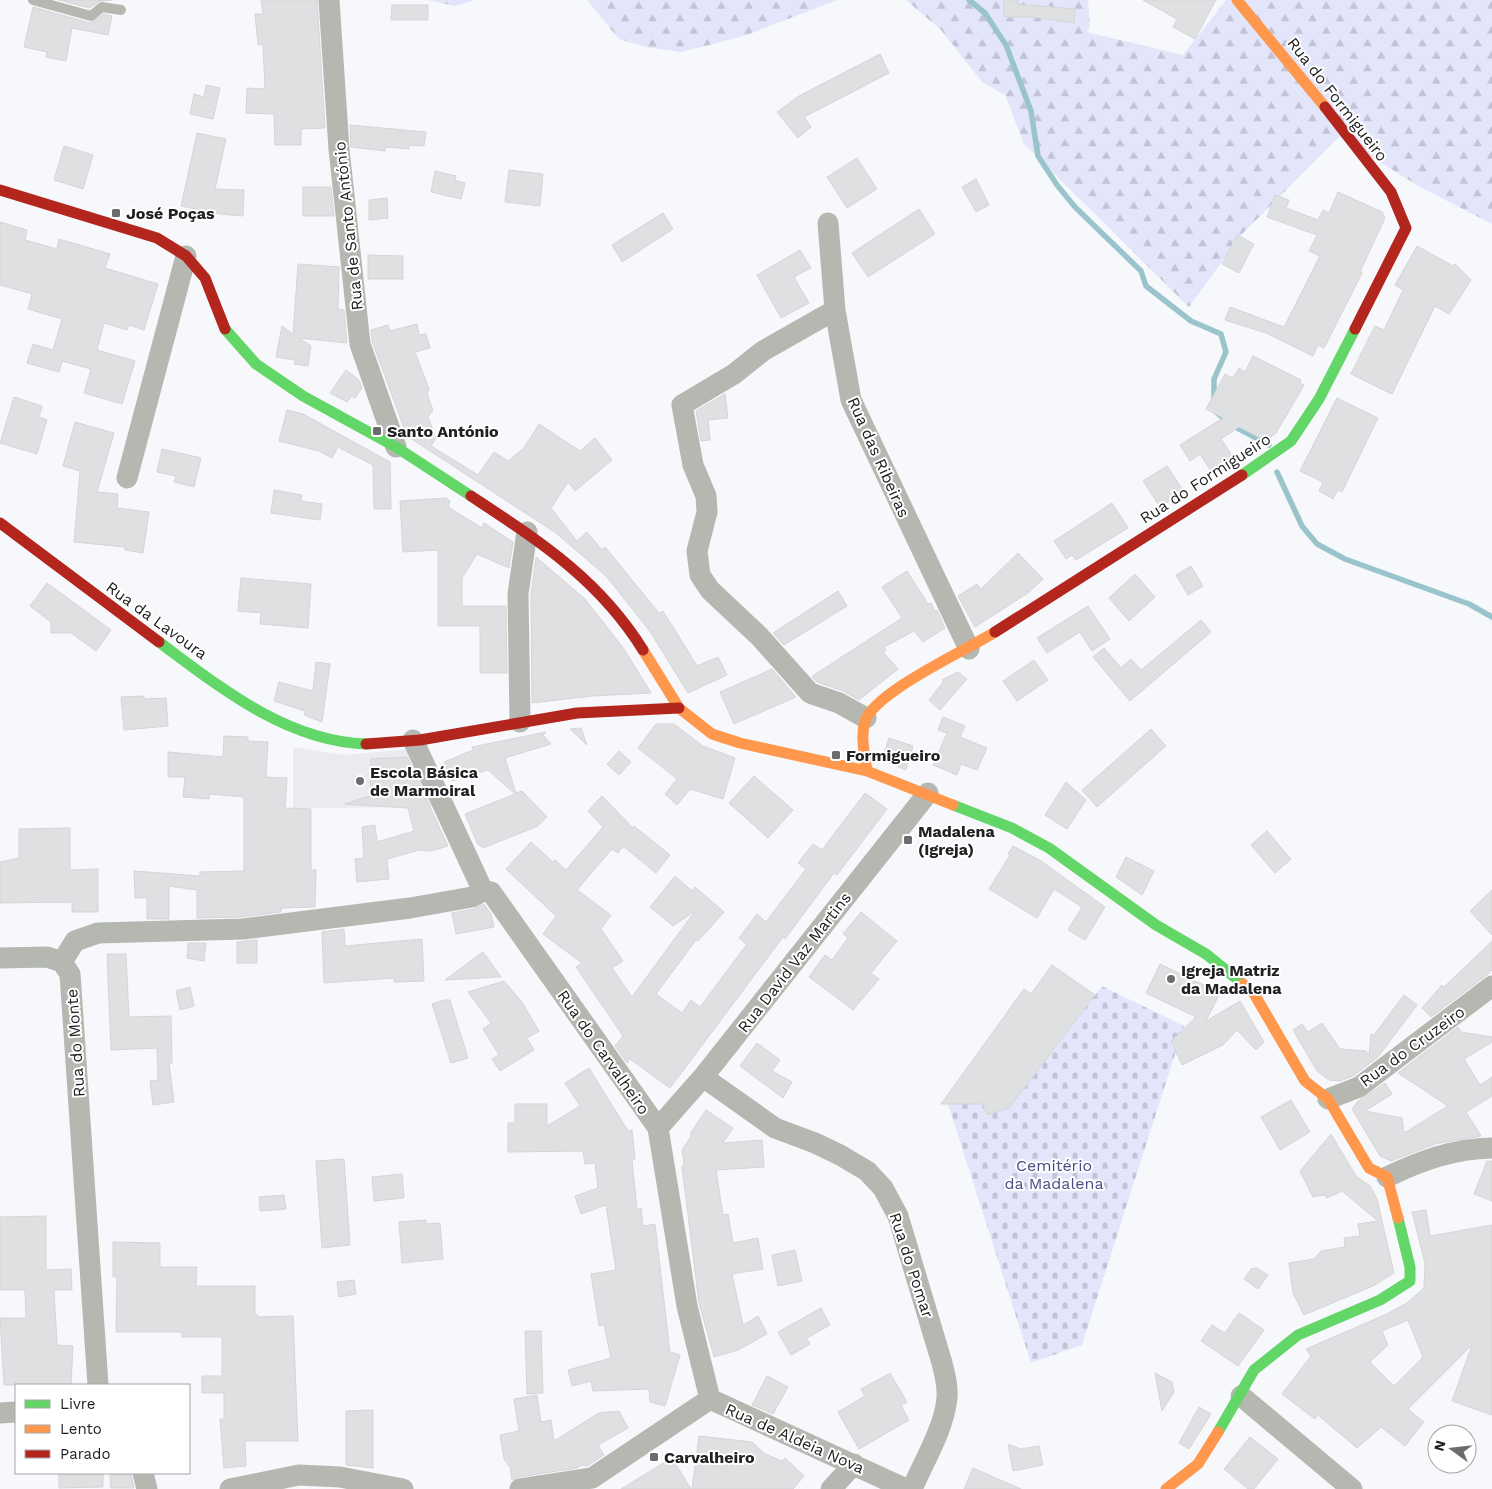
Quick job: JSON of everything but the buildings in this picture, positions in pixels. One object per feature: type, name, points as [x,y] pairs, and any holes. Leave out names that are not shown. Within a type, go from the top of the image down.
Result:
[{"type":"street","name":"Rua de Santo António","points":[[329,0],[339,149],[360,344],[396,447]]},
{"type":"street","name":"Rua do Formigueiro","points":[[866,718],[876,705],[931,667],[969,649],[1272,456],[1291,441],[1319,399],[1406,228],[1391,192],[1299,73],[1237,0]]},
{"type":"street","points":[[0,190],[157,238],[186,256],[205,278],[225,328],[256,364],[322,406],[396,447],[548,546],[596,588],[637,640],[679,708],[712,734],[740,743],[866,771],[928,793],[1012,828],[1049,848],[1156,925],[1206,954],[1254,992],[1305,1081],[1328,1099],[1369,1168],[1387,1177],[1410,1267],[1410,1281],[1388,1296],[1298,1334],[1254,1370],[1241,1396],[1198,1464],[1166,1489]]},
{"type":"street","name":"Rua das Ribeiras","points":[[828,223],[834,310],[851,400],[969,649]]},
{"type":"street","points":[[127,478],[186,256]]},
{"type":"street","points":[[834,310],[763,351],[734,374],[682,405],[693,465],[706,496],[707,512],[697,551],[700,575],[710,590],[759,636],[810,693],[839,703],[866,718],[864,732],[866,771]]},
{"type":"street","name":"Rua da Lavoura","points":[[0,523],[201,672],[302,733],[344,743],[413,740],[615,708],[679,708]]},
{"type":"street","points":[[520,722],[518,594],[528,532]]},
{"type":"street","name":"Rua do Carvalheiro","points":[[413,740],[484,891],[491,892],[658,1128],[687,1306],[710,1400]]},
{"type":"street","name":"Rua David Vaz Martins","points":[[658,1128],[703,1077],[928,793]]},
{"type":"street","points":[[0,958],[47,957],[62,962],[75,940],[98,933],[243,929],[410,908],[472,897],[484,891]]},
{"type":"street","name":"Rua do Monte","points":[[62,962],[70,974],[98,1384]]},
{"type":"street","name":"Rua do Cruzeiro","points":[[1328,1099],[1359,1087],[1492,986]]},
{"type":"street","name":"Rua do Pomar","points":[[703,1077],[774,1128],[815,1142],[867,1171],[883,1188],[898,1216],[947,1384],[947,1399],[942,1421],[912,1489]]},
{"type":"street","points":[[1387,1177],[1417,1163],[1465,1149],[1492,1148]]},
{"type":"street","points":[[1241,1396],[1352,1489]]},
{"type":"street","points":[[520,1489],[588,1483],[710,1400]]},
{"type":"street","name":"Rua de Aldeia Nova","points":[[710,1400],[906,1489]]},
{"type":"street","points":[[0,1413],[15,1412]]},
{"type":"street","points":[[831,1489],[854,1464]]},
{"type":"street","points":[[143,1474],[148,1489]]},
{"type":"street","points":[[230,1489],[299,1475],[340,1477],[403,1489]]},
{"type":"lane","points":[[33,0],[91,16],[102,7],[121,10]]},
{"type":"shaded area","name":"Escola Básica de Marmoiral","points":[[293,747],[344,755],[413,749],[436,807],[293,808]]},
{"type":"green space","points":[[428,0],[475,0],[455,6]]},
{"type":"green space","points":[[587,0],[837,0],[744,36],[681,52],[645,47],[619,39]]},
{"type":"green space","points":[[906,0],[1088,0],[1090,26],[1087,32],[1183,55],[1226,0],[1492,0],[1492,224],[1420,187],[1339,137],[1242,234],[1189,307],[1024,144],[1005,95],[982,82],[941,30]]},
{"type":"green space","name":"Cemitério da Madalena","points":[[1102,986],[1184,1026],[1082,1345],[1031,1363],[948,1104],[983,1104],[987,1115],[1009,1108]]},
{"type":"waterway","points":[[969,0],[985,13],[1006,45],[1031,111],[1038,156],[1057,185],[1075,207],[1141,271],[1146,286],[1191,321],[1221,334],[1226,352],[1214,379],[1214,401]]},
{"type":"waterway","points":[[1216,412],[1230,424],[1269,445]]},
{"type":"waterway","points":[[1277,472],[1302,526],[1317,544],[1345,559],[1469,604],[1492,617]]},
{"type":"traffic: fast","points":[[225,329],[256,364],[303,396],[396,447],[471,496]]},
{"type":"traffic: fast","points":[[1242,475],[1291,441],[1319,399],[1355,329]]},
{"type":"traffic: fast","points":[[159,642],[231,694],[282,723],[337,741],[366,744]]},
{"type":"traffic: fast","points":[[953,805],[1012,828],[1049,848],[1156,925],[1206,954],[1243,984]]},
{"type":"traffic: fast","points":[[1218,1432],[1254,1370],[1298,1335],[1380,1300],[1410,1281],[1410,1267],[1398,1218]]},
{"type":"traffic: slow","points":[[1237,0],[1325,107]]},
{"type":"traffic: slow","points":[[867,771],[863,733],[865,721],[873,709],[886,697],[923,672],[995,632]]},
{"type":"traffic: slow","points":[[643,650],[679,708],[712,734],[740,743],[867,771],[953,805]]},
{"type":"traffic: slow","points":[[1243,984],[1253,992],[1305,1081],[1328,1099],[1369,1168],[1387,1177],[1398,1218]]},
{"type":"traffic: slow","points":[[1166,1489],[1198,1464],[1218,1432]]},
{"type":"traffic: jam","points":[[1325,107],[1391,192],[1406,228],[1355,329]]},
{"type":"traffic: jam","points":[[0,190],[157,238],[186,256],[205,278],[225,329]]},
{"type":"traffic: jam","points":[[995,632],[1242,475]]},
{"type":"traffic: jam","points":[[471,496],[566,563],[607,602],[643,650]]},
{"type":"traffic: jam","points":[[0,523],[159,642]]},
{"type":"traffic: jam","points":[[366,744],[420,740],[577,713],[679,708]]},
{"type":"place","name":"José Poças","points":[[116,213]]},
{"type":"place","name":"Santo António","points":[[377,431]]},
{"type":"place","name":"Formigueiro","points":[[836,755]]},
{"type":"place","name":"Escola Básica de Marmoiral","points":[[360,781]]},
{"type":"place","name":"Madalena (Igreja)","points":[[908,840]]},
{"type":"place","name":"Igreja Matriz da Madalena","points":[[1171,979]]},
{"type":"place","name":"Carvalheiro","points":[[654,1457]]}]
